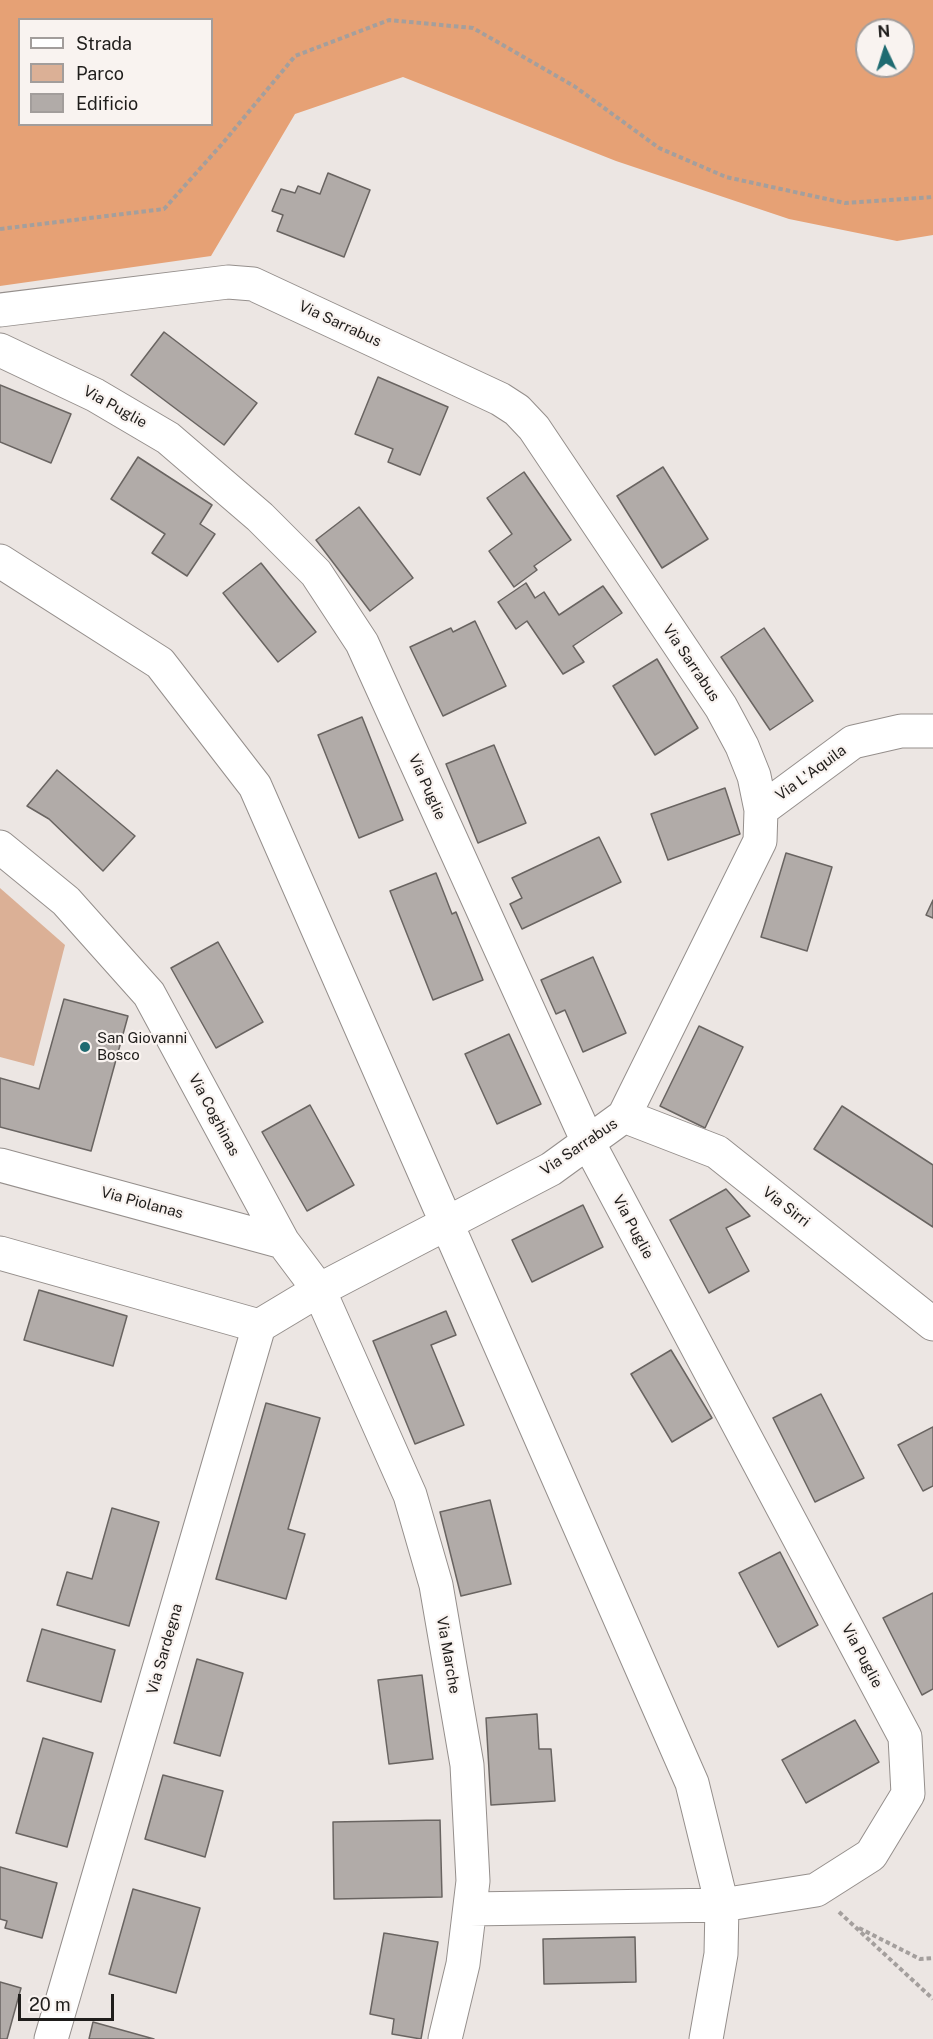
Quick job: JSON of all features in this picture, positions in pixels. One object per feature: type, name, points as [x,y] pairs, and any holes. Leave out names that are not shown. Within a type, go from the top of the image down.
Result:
[{"type":"street","name":"Via Sarrabus","points":[[0,310],[228,282],[253,284],[500,399],[517,410],[534,428],[721,707],[742,746],[754,776],[761,810],[760,841],[624,1116],[551,1169],[319,1290]]},
{"type":"street","name":"Via Puglie","points":[[0,350],[95,395],[168,438],[260,517],[316,573],[362,643],[588,1142],[905,1737],[908,1794],[871,1855],[816,1890],[722,1905],[470,1909]]},
{"type":"street","points":[[0,561],[160,663],[255,786],[692,1783],[722,1905],[721,1954],[706,2039]]},
{"type":"street","name":"Via L'Aquila","points":[[761,810],[853,742],[901,731],[933,731]]},
{"type":"street","name":"Via Coghinas","points":[[0,847],[66,901],[149,994],[283,1242],[319,1290]]},
{"type":"street","name":"Via Sirri","points":[[624,1116],[717,1152],[933,1324]]},
{"type":"street","name":"Via Piolanas","points":[[0,1165],[283,1242]]},
{"type":"street","points":[[0,1253],[259,1326],[319,1290]]},
{"type":"street","name":"Via Marche","points":[[319,1290],[410,1495],[436,1584],[467,1765],[473,1881],[463,1964],[445,2039]]},
{"type":"street","name":"Via Sardegna","points":[[51,2039],[259,1326]]},
{"type":"path","points":[[0,229],[164,209],[295,56],[389,20],[473,28],[574,86],[659,148],[726,177],[845,203],[933,197]]},
{"type":"path","points":[[816,1890],[933,1999]]},
{"type":"path","points":[[853,1925],[920,1959],[933,1958]]},
{"type":"green space","points":[[0,888],[65,945],[34,1066],[0,1057]]},
{"type":"shaded area","points":[[0,0],[933,0],[933,235],[897,241],[789,219],[616,161],[403,77],[295,114],[211,256],[0,286]]},
{"type":"building","points":[[328,173],[370,190],[344,257],[277,231],[283,215],[272,211],[281,189],[295,193],[298,186],[320,194]]},
{"type":"building","points":[[164,332],[257,403],[224,445],[131,375]]},
{"type":"building","points":[[378,377],[448,407],[420,475],[388,462],[393,449],[355,434]]},
{"type":"building","points":[[0,385],[71,414],[51,463],[0,442]]},
{"type":"building","points":[[138,457],[212,505],[200,524],[215,534],[187,576],[152,553],[165,534],[111,499]]},
{"type":"building","points":[[663,467],[708,539],[662,568],[617,496]]},
{"type":"building","points":[[524,472],[571,540],[534,566],[537,570],[514,587],[489,551],[512,534],[487,498]]},
{"type":"building","points":[[359,507],[413,578],[370,611],[316,540]]},
{"type":"building","points":[[261,563],[316,632],[278,662],[223,593]]},
{"type":"building","points":[[526,583],[535,598],[544,592],[559,615],[603,586],[622,613],[573,646],[584,662],[563,674],[527,621],[516,629],[498,602]]},
{"type":"building","points":[[475,621],[506,686],[443,716],[410,647],[451,628],[453,632]]},
{"type":"building","points":[[764,628],[813,701],[770,730],[721,657]]},
{"type":"building","points":[[657,659],[698,728],[655,755],[613,686]]},
{"type":"building","points":[[362,717],[403,820],[359,838],[318,735]]},
{"type":"building","points":[[494,745],[526,823],[478,843],[446,764]]},
{"type":"building","points":[[57,770],[135,836],[103,871],[49,819],[27,806]]},
{"type":"building","points":[[725,788],[740,834],[668,860],[651,814]]},
{"type":"building","points":[[599,837],[621,882],[522,929],[510,904],[522,898],[512,878]]},
{"type":"building","points":[[786,853],[832,867],[807,951],[761,937]]},
{"type":"building","points":[[436,873],[452,914],[456,912],[483,980],[433,1000],[390,891]]},
{"type":"building","points":[[933,900],[933,918],[926,915]]},
{"type":"building","points":[[218,942],[263,1022],[216,1048],[171,968]]},
{"type":"building","points":[[593,957],[626,1033],[583,1052],[565,1010],[556,1014],[541,980]]},
{"type":"building","name":"San Giovanni Bosco","points":[[64,999],[128,1016],[91,1151],[0,1127],[0,1078],[39,1089]]},
{"type":"building","points":[[699,1026],[743,1047],[705,1128],[660,1106]]},
{"type":"building","points":[[509,1034],[541,1104],[497,1124],[465,1054]]},
{"type":"building","points":[[310,1105],[354,1185],[307,1211],[262,1132]]},
{"type":"building","points":[[842,1106],[933,1165],[933,1227],[814,1149]]},
{"type":"building","points":[[726,1189],[750,1216],[726,1228],[749,1271],[709,1293],[670,1220]]},
{"type":"building","points":[[583,1205],[603,1247],[532,1282],[512,1240]]},
{"type":"building","points":[[39,1290],[127,1316],[113,1366],[24,1340]]},
{"type":"building","points":[[446,1311],[456,1335],[431,1345],[464,1425],[415,1444],[373,1341]]},
{"type":"building","points":[[671,1350],[712,1418],[672,1442],[631,1374]]},
{"type":"building","points":[[821,1394],[864,1478],[815,1502],[773,1418]]},
{"type":"building","points":[[266,1403],[320,1418],[288,1529],[305,1534],[286,1599],[216,1579]]},
{"type":"building","points":[[933,1427],[933,1486],[923,1491],[898,1445]]},
{"type":"building","points":[[490,1500],[511,1584],[461,1596],[440,1512]]},
{"type":"building","points":[[112,1508],[159,1522],[129,1626],[57,1605],[67,1572],[92,1579]]},
{"type":"building","points":[[780,1552],[818,1625],[778,1647],[739,1573]]},
{"type":"building","points":[[933,1593],[933,1689],[922,1695],[883,1618]]},
{"type":"building","points":[[42,1629],[115,1650],[101,1702],[27,1681]]},
{"type":"building","points":[[197,1659],[243,1673],[220,1756],[174,1743]]},
{"type":"building","points":[[422,1675],[433,1759],[389,1764],[378,1680]]},
{"type":"building","points":[[537,1714],[539,1749],[551,1749],[555,1801],[491,1805],[486,1718]]},
{"type":"building","points":[[855,1720],[879,1762],[806,1803],[782,1760]]},
{"type":"building","points":[[43,1738],[93,1753],[67,1847],[16,1833]]},
{"type":"building","points":[[163,1775],[223,1791],[205,1857],[145,1839]]},
{"type":"building","points":[[440,1820],[442,1897],[334,1899],[333,1822]]},
{"type":"building","points":[[0,1867],[57,1883],[42,1938],[5,1928],[7,1921],[0,1919]]},
{"type":"building","points":[[133,1889],[200,1908],[176,1993],[109,1974]]},
{"type":"building","points":[[384,1933],[438,1942],[421,2039],[392,2034],[394,2019],[370,2014]]},
{"type":"building","points":[[635,1937],[636,1982],[544,1984],[543,1939]]},
{"type":"building","points":[[0,1982],[21,1988],[7,2039],[0,2039]]},
{"type":"building","points":[[93,2022],[154,2039],[89,2039]]},
{"type":"place","name":"San Giovanni Bosco","points":[[85,1047]]}]
